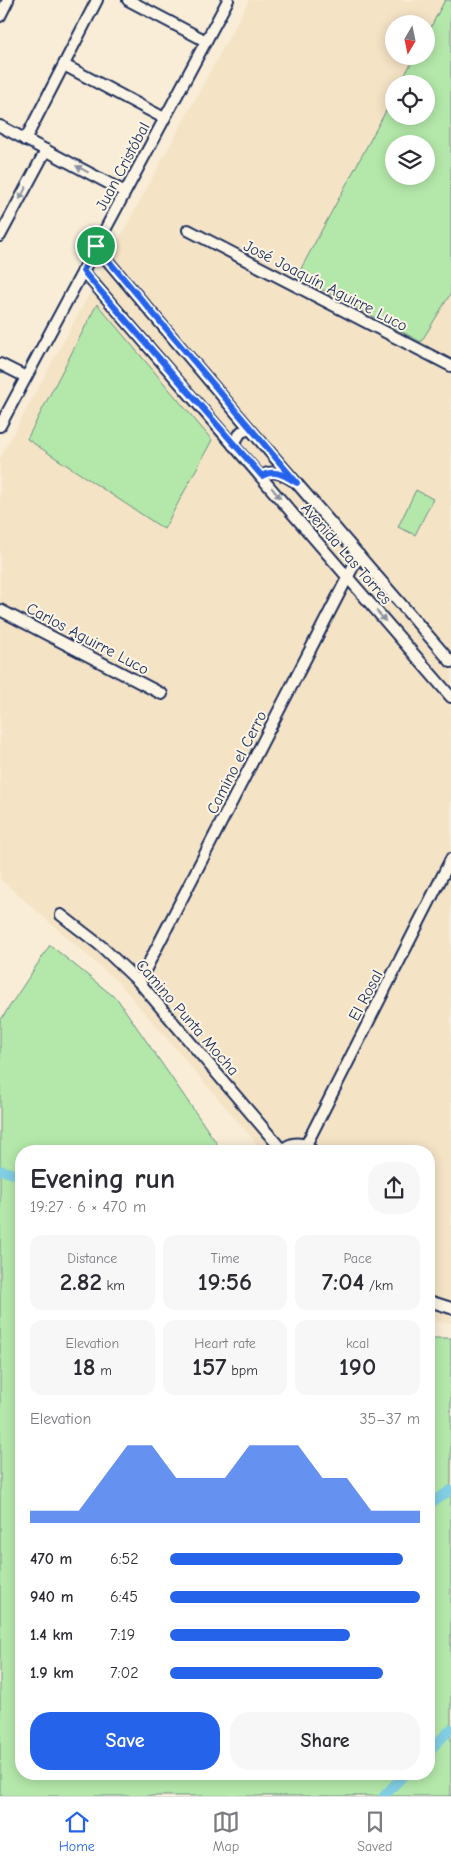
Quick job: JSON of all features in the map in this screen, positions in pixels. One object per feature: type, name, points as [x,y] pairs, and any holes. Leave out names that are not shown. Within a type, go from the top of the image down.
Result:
[{"type":"street","points":[[0,16],[8,0]]},
{"type":"street","points":[[26,140],[97,0]]},
{"type":"street","points":[[128,0],[206,41]]},
{"type":"street","name":"Juan Cristóbal","points":[[0,426],[228,0]]},
{"type":"street","points":[[64,65],[164,118]]},
{"type":"street","points":[[0,126],[125,192]]},
{"type":"street","points":[[0,236],[46,150]]},
{"type":"street","name":"José Joaquín Aguirre Luco","points":[[188,230],[451,366]]},
{"type":"street","name":"Avenida Las Torres","points":[[96,246],[250,429],[451,662]]},
{"type":"street","name":"Avenida Las Torres","points":[[83,271],[451,697]]},
{"type":"street","points":[[0,364],[26,378]]},
{"type":"street","points":[[233,445],[241,432],[250,429]]},
{"type":"street","points":[[262,476],[268,472],[275,472],[297,483]]},
{"type":"street","name":"Camino el Cerro","points":[[140,982],[359,555]]},
{"type":"street","name":"Carlos Aguirre Luco","points":[[0,610],[162,694]]},
{"type":"street","name":"El Rosal","points":[[311,1145],[451,859]]},
{"type":"street","name":"Camino Punta Mocha","points":[[60,915],[101,946],[140,982],[278,1145]]},
{"type":"street","points":[[435,1304],[451,1308]]},
{"type":"shaded area","points":[[249,0],[451,0],[451,1323],[435,1322],[435,1145],[258,1145],[119,983],[0,879],[0,458]]},
{"type":"green space","points":[[445,0],[451,0],[451,293],[421,342],[297,276],[385,113],[385,125],[435,125],[435,75],[405,75],[410,65],[435,65],[435,19]]},
{"type":"green space","points":[[97,304],[212,440],[164,529],[27,439]]},
{"type":"green space","points":[[416,490],[433,499],[415,535],[398,527]]},
{"type":"green space","points":[[50,945],[118,1000],[218,1145],[15,1145],[15,1780],[435,1780],[435,1338],[451,1338],[451,1796],[0,1796],[0,1021]]},
{"type":"waterway","points":[[0,1170],[15,1174]]},
{"type":"waterway","points":[[435,1500],[451,1490]]},
{"type":"waterway","points":[[435,1745],[451,1729]]},
{"type":"waterway","points":[[384,1796],[399,1780]]},
{"type":"route","points":[[96,246],[250,429],[297,483],[275,472],[268,472],[262,476],[83,271],[96,246]]}]
